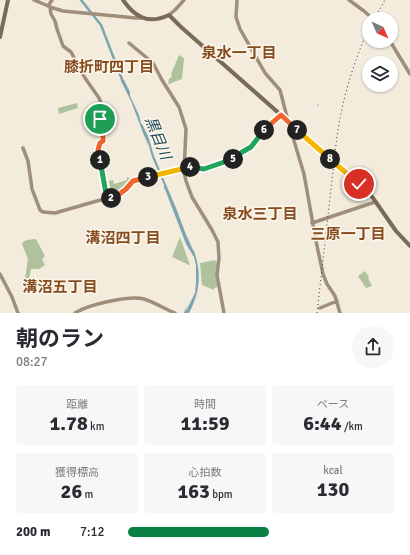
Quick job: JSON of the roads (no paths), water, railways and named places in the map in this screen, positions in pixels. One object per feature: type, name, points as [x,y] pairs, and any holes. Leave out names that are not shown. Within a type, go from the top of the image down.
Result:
[{"type":"main road","points":[[0,37],[8,0]]},
{"type":"main road","points":[[123,0],[136,16],[142,18],[155,19],[169,15],[370,194],[396,231],[410,246]]},
{"type":"street","points":[[34,0],[63,11],[87,14],[136,16]]},
{"type":"street","points":[[52,0],[49,6],[50,11],[55,21],[63,46],[71,52],[101,103],[99,109],[100,126],[104,138],[100,143],[98,150],[107,199]]},
{"type":"street","points":[[169,15],[184,0]]},
{"type":"street","points":[[237,0],[236,17],[240,29],[265,73],[280,90],[304,174],[312,223],[323,274],[337,301],[340,313]]},
{"type":"street","points":[[349,0],[365,12]]},
{"type":"street","points":[[129,43],[152,61],[179,107],[186,129],[184,174],[192,197],[218,242],[219,258],[217,276],[224,313]]},
{"type":"street","points":[[394,48],[410,74]]},
{"type":"street","points":[[23,148],[28,161],[32,189],[41,212],[55,213],[113,198],[126,189],[133,181],[184,168],[193,167],[204,169],[217,163],[232,160],[237,155],[251,147],[263,131],[281,115]]},
{"type":"street","points":[[312,223],[375,202]]},
{"type":"street","points":[[0,274],[12,297],[18,313]]},
{"type":"street","points":[[75,313],[80,310],[104,303],[133,298],[143,299],[175,313]]},
{"type":"street","points":[[320,308],[337,301]]},
{"type":"water","points":[[124,80],[197,259],[199,275],[198,290],[189,313],[184,313],[187,305],[186,311],[195,293],[196,265],[194,257],[186,244],[149,146],[131,101],[121,81]]},
{"type":"waterway","name":"黒目川","points":[[81,0],[101,25],[123,82]]},
{"type":"railway","points":[[378,12],[385,0]]},
{"type":"railway","points":[[317,313],[338,129],[352,70],[362,45]]},
{"type":"district","name":"泉水一丁目","points":[[239,53]]},
{"type":"district","name":"膝折町四丁目","points":[[109,67]]},
{"type":"district","name":"泉水三丁目","points":[[260,214]]},
{"type":"district","name":"三原一丁目","points":[[348,234]]},
{"type":"district","name":"溝沼四丁目","points":[[123,238]]},
{"type":"district","name":"溝沼五丁目","points":[[60,287]]}]
